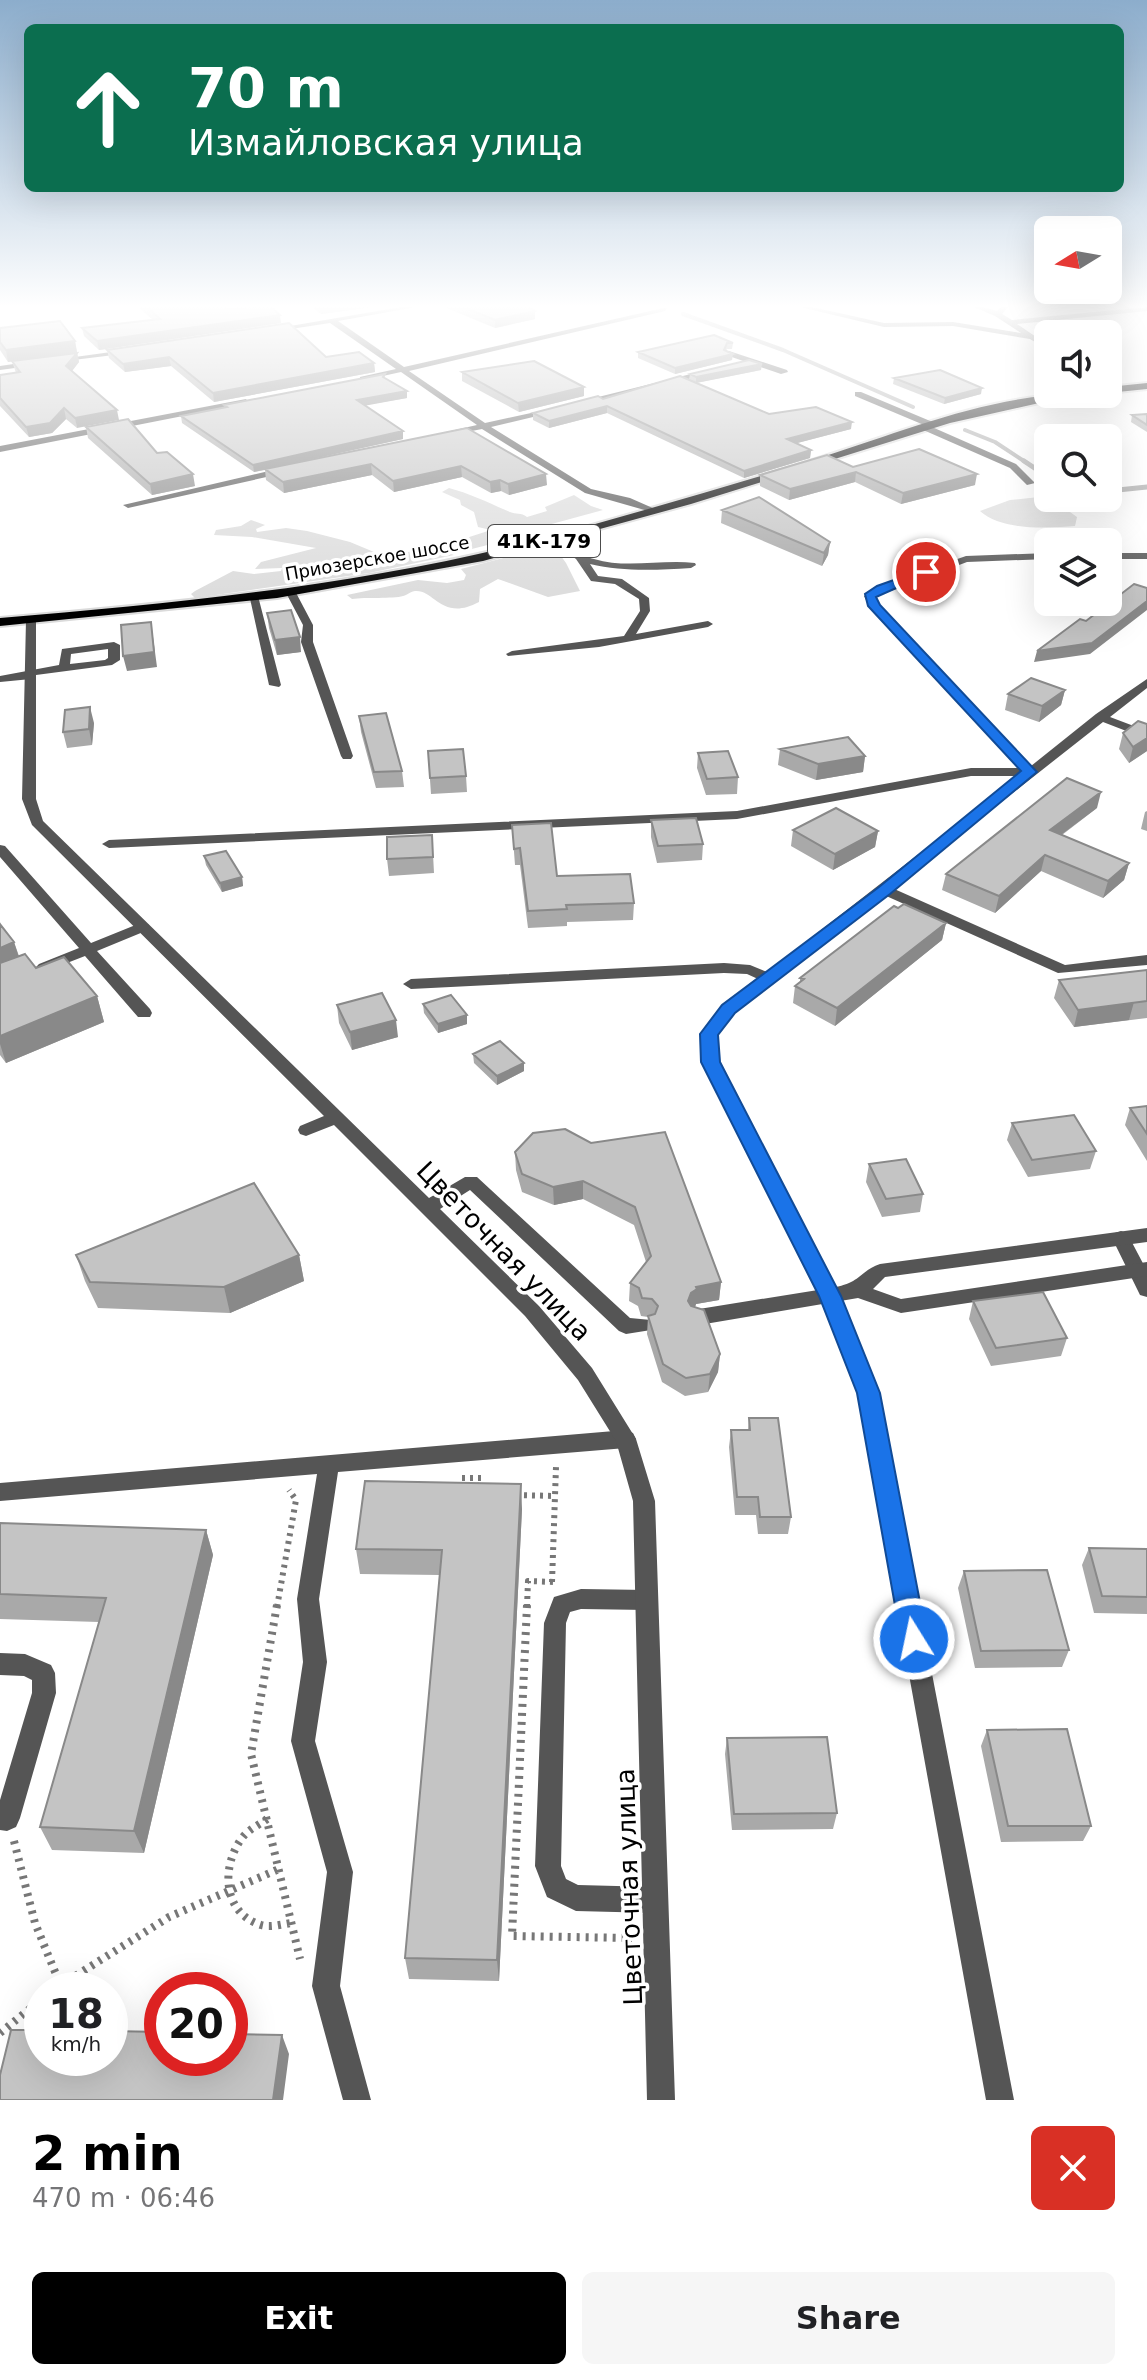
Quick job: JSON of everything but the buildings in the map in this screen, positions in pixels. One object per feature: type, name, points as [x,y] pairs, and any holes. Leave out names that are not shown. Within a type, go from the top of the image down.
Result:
[{"type":"main road","name":"Приозерское шоссе","points":[[0,622],[253,596],[436,567],[652,511],[928,426],[1007,405]]},
{"type":"street","points":[[0,449],[229,405]]},
{"type":"street","points":[[455,405],[588,491],[627,500],[652,511]]},
{"type":"street","points":[[882,405],[1013,466],[1030,483]]},
{"type":"street","points":[[437,436],[560,408]]},
{"type":"street","points":[[128,505],[298,467]]},
{"type":"street","points":[[553,539],[580,558],[595,579],[618,581],[644,598],[645,611],[629,637]]},
{"type":"street","points":[[1122,556],[1147,556]]},
{"type":"street","points":[[1030,772],[874,606],[869,596],[966,559],[1034,557]]},
{"type":"street","points":[[580,558],[608,564],[691,565]]},
{"type":"street","points":[[290,591],[308,625],[307,642],[347,756]]},
{"type":"street","points":[[253,596],[275,685]]},
{"type":"street","name":"Цветочная улица","points":[[31,620],[31,811],[37,822],[532,1311],[585,1374],[626,1439],[644,1501],[661,2100]]},
{"type":"street","points":[[512,654],[599,644],[708,624]]},
{"type":"street","points":[[0,679],[64,668]]},
{"type":"street","points":[[1000,2100],[868,1393],[830,1296],[711,1062],[709,1034],[729,1009],[1147,682]]},
{"type":"street","points":[[1100,717],[1147,735]]},
{"type":"street","points":[[109,844],[737,815],[971,772],[1030,772]]},
{"type":"street","points":[[0,849],[144,1013]]},
{"type":"street","points":[[884,890],[1063,970],[1147,960]]},
{"type":"street","points":[[30,972],[143,927]]},
{"type":"street","points":[[411,984],[724,968],[750,970],[769,978]]},
{"type":"street","points":[[306,1130],[335,1118]]},
{"type":"street","points":[[427,1208],[471,1181],[626,1326],[644,1325]]},
{"type":"street","points":[[858,1291],[880,1271],[1147,1235]]},
{"type":"street","points":[[1121,1238],[1143,1270],[1147,1290]]},
{"type":"street","points":[[699,1317],[858,1291],[901,1306],[1143,1270]]},
{"type":"street","points":[[0,1492],[626,1439]]},
{"type":"street","points":[[329,1464],[308,1599],[315,1662],[303,1741],[340,1872],[326,1986],[357,2100]]},
{"type":"street","points":[[647,1600],[581,1599],[562,1604],[555,1623],[548,1866],[556,1888],[576,1898],[655,1900]]},
{"type":"street","points":[[0,1664],[25,1665],[43,1673],[44,1693],[3,1818]]},
{"type":"path","points":[[552,1582],[557,1445]]},
{"type":"path","points":[[452,1478],[481,1478],[479,1495],[494,1495]]},
{"type":"path","points":[[284,1487],[292,1492],[296,1500],[251,1754],[302,1967]]},
{"type":"path","points":[[292,1492],[325,1492]]},
{"type":"path","points":[[509,1495],[555,1496]]},
{"type":"path","points":[[3,1818],[25,1873],[35,1923],[51,1972]]},
{"type":"path","points":[[267,1819],[243,1836],[235,1849],[228,1862],[227,1891],[240,1915],[264,1926],[292,1923]]},
{"type":"path","points":[[80,1972],[169,1917],[279,1869]]},
{"type":"path","points":[[0,2033],[24,2014]]},
{"type":"shaded area","points":[[449,488],[527,517],[547,511],[545,507],[574,495],[603,510],[460,552],[454,545],[457,541],[491,530],[478,527],[474,512],[461,505],[460,500],[442,492]]},
{"type":"shaded area","points":[[1034,498],[1034,512],[1070,512],[1077,517],[1075,526],[1012,525],[980,511],[1010,500]]},
{"type":"shaded area","points":[[251,520],[265,525],[256,529],[257,532],[286,528],[307,531],[350,542],[386,557],[417,550],[428,553],[446,550],[454,555],[369,573],[195,598],[191,594],[195,591],[233,571],[254,574],[281,571],[282,568],[255,569],[261,562],[316,548],[252,537],[214,535],[216,530],[241,526]]},
{"type":"shaded area","points":[[553,545],[580,591],[548,597],[498,579],[480,589],[479,602],[456,608],[414,591],[393,597],[352,599],[347,595],[418,580],[447,583],[464,580],[466,575],[461,569]]},
{"type":"waterway","points":[[908,405],[913,407]]},
{"type":"waterway","points":[[965,430],[995,442],[1027,463]]},
{"type":"waterway","points":[[1027,463],[1034,468]]},
{"type":"waterway","points":[[1122,490],[1147,487]]},
{"type":"route","points":[[914,1639],[868,1393],[830,1296],[711,1062],[709,1034],[729,1009],[1030,772],[874,606],[869,596],[926,572]]}]
